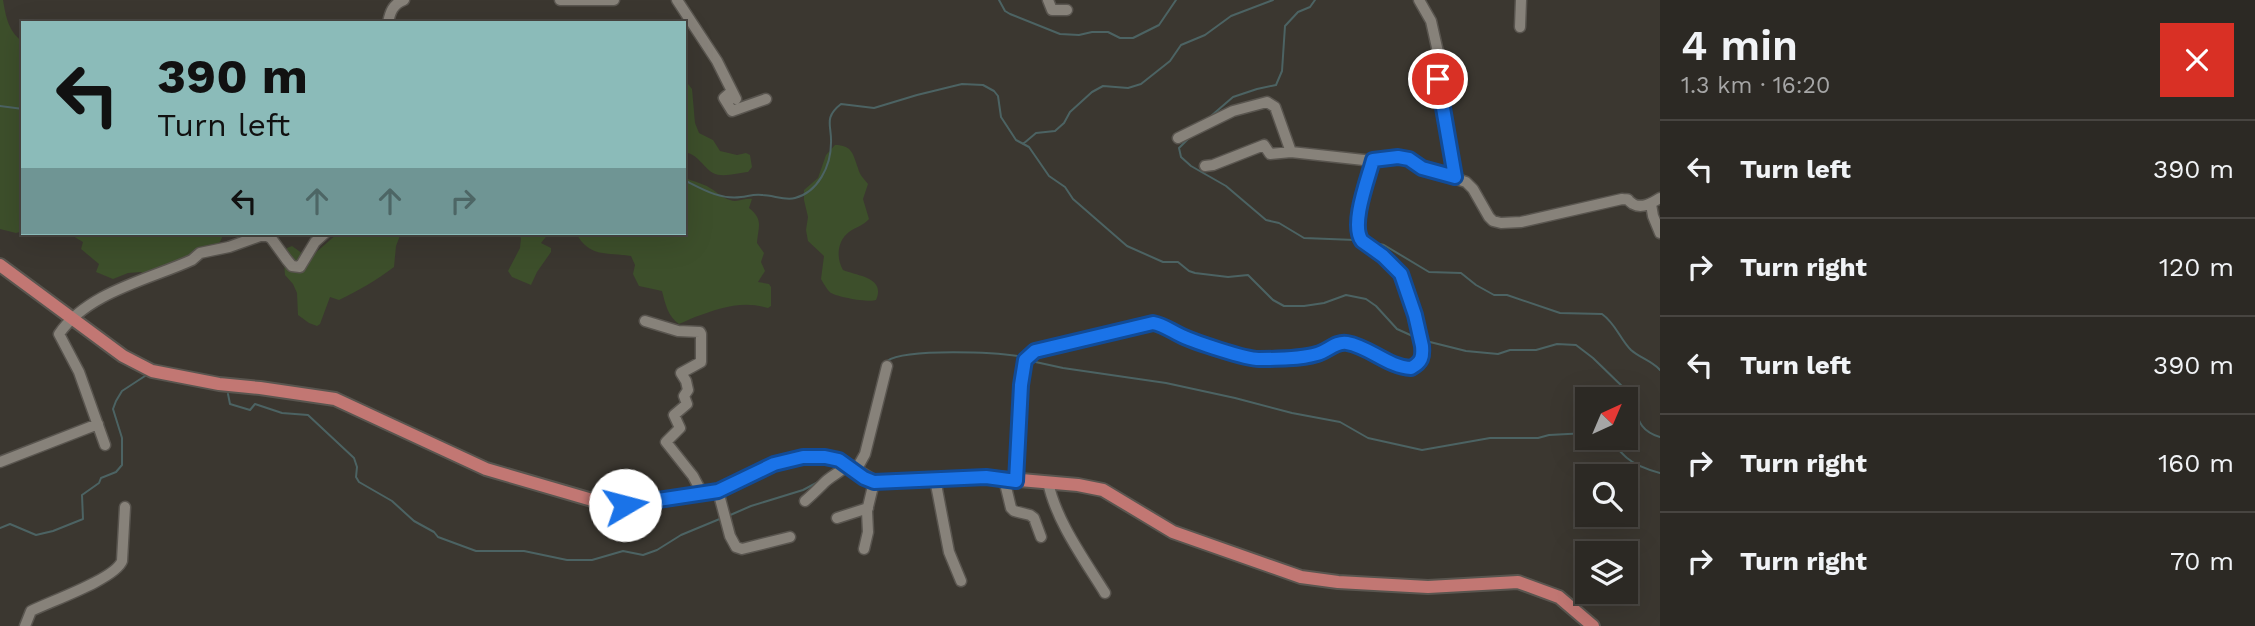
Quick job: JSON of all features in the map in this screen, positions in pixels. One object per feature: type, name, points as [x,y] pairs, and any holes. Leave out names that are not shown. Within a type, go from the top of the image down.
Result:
[{"type":"main road","points":[[0,265],[123,356],[152,371],[219,384],[260,387],[335,399],[486,469],[599,502],[621,506],[718,491],[774,464],[803,457],[832,458],[874,482],[986,477],[1098,488],[1172,532],[1300,577],[1416,586],[1518,582],[1559,597],[1592,626]]},
{"type":"street","points":[[388,21],[395,4],[404,0]]},
{"type":"street","points":[[560,0],[614,0]]},
{"type":"street","points":[[677,0],[718,61],[734,95],[724,98],[732,111],[766,99]]},
{"type":"street","points":[[1048,0],[1052,10],[1067,10]]},
{"type":"street","points":[[1419,0],[1434,30],[1438,52],[1438,79],[1455,177]]},
{"type":"street","points":[[1520,27],[1521,0]]},
{"type":"street","points":[[1178,138],[1233,111],[1267,102],[1275,107],[1291,152]]},
{"type":"street","points":[[1205,166],[1260,146],[1265,146],[1270,154],[1291,152],[1373,160],[1398,157],[1469,184],[1493,221],[1521,222],[1622,199],[1638,206],[1656,201],[1653,216],[1660,233]]},
{"type":"street","points":[[1041,537],[1030,515],[1011,508],[1010,480],[1025,360],[1035,351],[1153,323],[1255,359],[1318,354],[1344,342],[1368,350],[1403,368],[1411,368],[1419,363],[1423,357],[1422,346],[1404,282],[1394,267],[1362,241],[1357,232],[1373,160]]},
{"type":"street","points":[[105,445],[79,372],[59,334],[73,318],[94,302],[183,264],[200,253],[229,247],[260,236],[271,238],[292,266],[300,267],[315,242],[323,235]]},
{"type":"street","points":[[645,321],[678,331],[701,334],[701,362],[681,373],[688,390],[684,396],[687,404],[674,415],[680,428],[666,442],[693,476],[702,493]]},
{"type":"street","points":[[805,501],[825,482],[851,468],[865,454],[887,366]]},
{"type":"street","points":[[0,462],[98,424]]},
{"type":"street","points":[[935,479],[949,552],[961,581]]},
{"type":"street","points":[[864,549],[874,482]]},
{"type":"street","points":[[1048,482],[1052,499],[1105,593]]},
{"type":"street","points":[[718,491],[733,545],[738,549],[790,537]]},
{"type":"street","points":[[25,626],[29,614],[34,610],[119,569],[122,561],[125,507]]},
{"type":"street","points":[[837,518],[868,508]]},
{"type":"green space","points":[[0,0],[3,0],[11,28],[21,40],[21,232],[0,229]]},
{"type":"green space","points":[[686,84],[692,89],[695,123],[699,133],[713,140],[720,151],[750,155],[752,167],[748,172],[725,175],[713,173],[693,155],[686,153]]},
{"type":"green space","points":[[835,145],[851,151],[859,172],[868,184],[863,199],[869,219],[842,240],[839,260],[843,270],[874,282],[878,292],[876,300],[853,299],[830,292],[821,279],[824,256],[808,241],[804,190],[818,178],[826,155]]},
{"type":"green space","points":[[686,178],[707,186],[727,199],[752,199],[749,208],[757,216],[757,243],[764,253],[761,262],[765,271],[758,282],[771,287],[771,306],[731,306],[679,324],[670,314],[662,291],[639,286],[633,274],[635,265],[631,256],[599,252],[581,241],[577,235],[686,235]]},
{"type":"green space","points":[[71,235],[223,235],[214,248],[185,262],[146,276],[141,272],[128,273],[113,279],[96,272],[99,264],[81,249],[83,242]]},
{"type":"green space","points":[[336,235],[400,235],[394,267],[339,300],[330,297],[317,326],[298,315],[297,293],[285,275],[284,262],[287,248],[292,246],[306,256],[313,255]]},
{"type":"green space","points":[[519,235],[547,235],[541,243],[551,248],[531,285],[512,277],[508,271],[520,248]]},
{"type":"waterway","points":[[999,0],[1010,14],[1060,34],[1108,32],[1120,38],[1133,38],[1159,25],[1176,0]]},
{"type":"waterway","points":[[1023,144],[1036,133],[1055,131],[1064,123],[1070,112],[1092,92],[1103,86],[1128,88],[1141,84],[1170,61],[1181,45],[1205,35],[1231,16],[1273,0]]},
{"type":"waterway","points":[[1211,116],[1233,97],[1276,85],[1282,71],[1285,26],[1315,0]]},
{"type":"waterway","points":[[686,181],[726,197],[759,195],[795,198],[810,190],[826,169],[830,152],[830,118],[841,104],[874,108],[962,84],[983,85],[998,96],[1001,117],[1016,140],[1029,147],[1049,176],[1065,187],[1073,199],[1127,246],[1163,262],[1178,262],[1195,273],[1228,277],[1248,275],[1273,300],[1284,306],[1324,303],[1346,295],[1366,299],[1397,329],[1417,338]]},
{"type":"waterway","points":[[0,106],[21,109]]},
{"type":"waterway","points":[[1190,137],[1179,148],[1181,157],[1191,166],[1226,186],[1266,220],[1279,223],[1304,238],[1355,240]]},
{"type":"waterway","points":[[1367,241],[1384,245],[1429,272],[1461,273],[1494,295],[1507,295],[1560,313],[1602,314],[1631,350],[1660,370]]},
{"type":"waterway","points":[[1426,341],[1466,351],[1498,354],[1510,350],[1536,350],[1557,344],[1576,345],[1626,390],[1641,424],[1651,434],[1660,437]]},
{"type":"waterway","points":[[887,361],[913,354],[932,353],[1023,357]]},
{"type":"waterway","points":[[1031,361],[1166,383],[1235,398],[1340,422],[1368,438],[1422,450],[1490,438],[1538,438],[1575,434]]},
{"type":"waterway","points":[[0,528],[10,524],[36,535],[83,519],[82,495],[99,483],[101,478],[116,472],[122,465],[122,438],[113,409],[116,401],[122,391],[148,374]]},
{"type":"waterway","points":[[228,394],[230,404],[250,410],[255,404],[282,413],[308,415],[354,458],[359,482],[392,501],[414,521],[438,537],[476,551],[524,551],[567,560],[592,560],[623,551],[643,555],[722,518]]},
{"type":"waterway","points":[[1619,450],[1631,461],[1660,473]]},
{"type":"waterway","points":[[728,516],[803,490],[820,481]]},
{"type":"route","points":[[625,505],[718,491],[774,464],[803,457],[839,460],[874,482],[986,477],[1016,481],[1021,385],[1028,356],[1035,351],[1141,325],[1153,323],[1168,327],[1181,335],[1255,359],[1318,354],[1344,342],[1368,350],[1403,368],[1411,368],[1423,357],[1422,346],[1401,274],[1383,256],[1362,241],[1357,229],[1373,160],[1398,157],[1409,159],[1422,168],[1455,177],[1438,79]]}]
